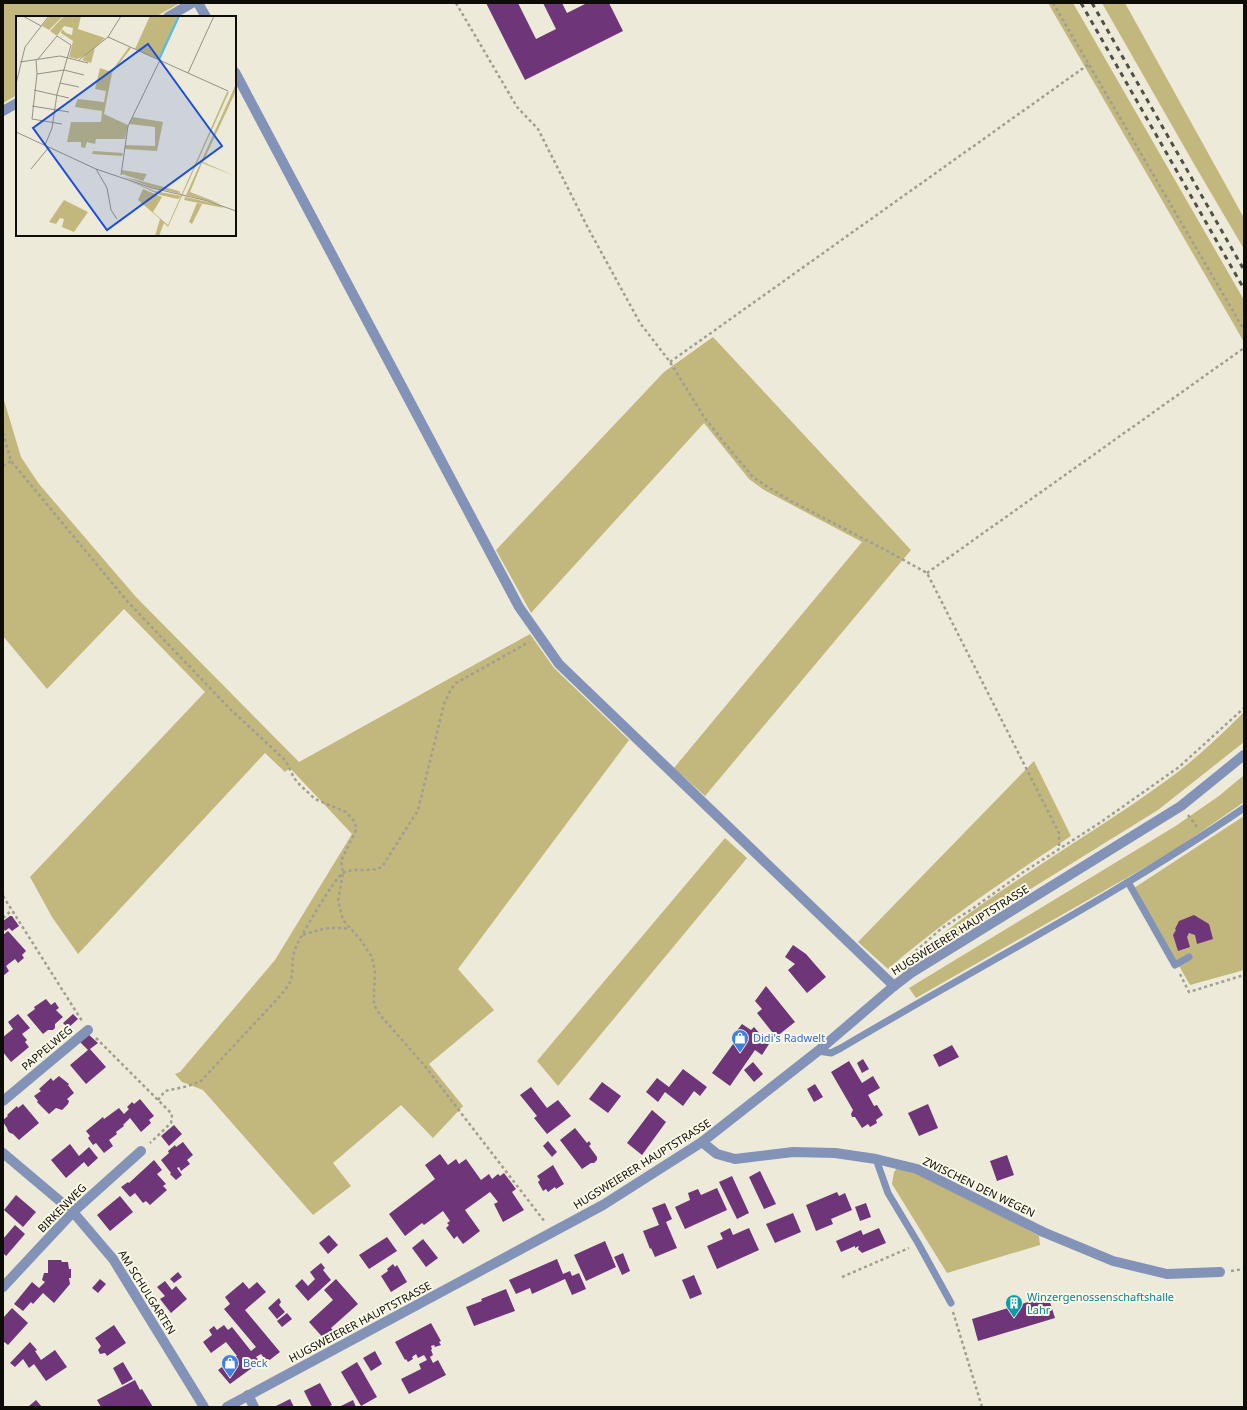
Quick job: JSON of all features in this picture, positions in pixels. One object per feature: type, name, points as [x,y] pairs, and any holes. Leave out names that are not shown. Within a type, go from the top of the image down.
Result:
[{"type":"street","points":[[170,16],[192,3]]},
{"type":"street","points":[[198,3],[205,16]]},
{"type":"street","points":[[236,74],[519,607],[538,636],[559,664],[894,986]]},
{"type":"street","points":[[3,110],[16,104]]},
{"type":"street","name":"HUGSWEIERER HAUPTSTRASSE","points":[[228,1407],[603,1205],[702,1142],[818,1051],[911,973],[1181,806],[1244,755]]},
{"type":"street","name":"PAPPELWEG","points":[[3,1101],[88,1030]]},
{"type":"street","name":"ZWISCHEN DEN WEGEN","points":[[702,1142],[717,1154],[734,1159],[793,1152],[835,1153],[876,1159],[917,1168],[1043,1232],[1113,1260],[1167,1274],[1220,1272]]},
{"type":"street","name":"BIRKENWEG","points":[[3,1287],[73,1212],[141,1151]]},
{"type":"street","name":"AM SCHULGARTEN","points":[[3,1153],[73,1212],[113,1259],[204,1407]]},
{"type":"street","points":[[248,1395],[254,1407]]},
{"type":"lane","points":[[818,1051],[831,1053],[841,1048],[1128,882],[1204,835],[1244,808]]},
{"type":"lane","points":[[1128,882],[1175,965],[1189,957]]},
{"type":"lane","points":[[876,1159],[888,1193],[918,1243],[951,1304]]},
{"type":"path","points":[[456,3],[517,107],[538,129],[588,228],[640,323],[670,362],[704,417],[753,477],[791,501],[927,573],[1059,833],[1059,849]]},
{"type":"path","points":[[1053,3],[1244,330]]},
{"type":"path","points":[[670,362],[1089,64]]},
{"type":"path","points":[[927,573],[1244,348]]},
{"type":"path","points":[[3,433],[11,461],[127,601],[229,708],[286,761],[294,778],[315,800],[346,812],[355,822],[356,830],[342,861],[343,872],[338,901],[343,920],[360,939],[372,957],[375,972],[374,1005],[381,1016],[424,1065],[553,1232]]},
{"type":"path","points":[[3,466],[11,461]]},
{"type":"path","points":[[158,1100],[165,1091],[200,1082],[281,995],[290,981],[295,949],[328,891],[343,872],[376,870],[382,867],[418,810],[444,704],[450,689],[456,683],[538,636]]},
{"type":"path","points":[[901,964],[942,928],[1059,849],[1102,822],[1179,768],[1244,708]]},
{"type":"path","points":[[1181,806],[1204,835]]},
{"type":"path","points":[[3,918],[12,910]]},
{"type":"path","points":[[303,935],[327,928],[350,929]]},
{"type":"path","points":[[1175,965],[1189,992],[1244,975]]},
{"type":"path","points":[[842,1277],[918,1243]]},
{"type":"path","points":[[951,1304],[982,1407]]},
{"type":"shaded area","points":[[3,3],[180,3],[157,16],[16,16],[16,96],[3,103]]},
{"type":"shaded area","points":[[1048,3],[1073,3],[1244,300],[1244,342]]},
{"type":"shaded area","points":[[1102,3],[1125,3],[1244,218],[1244,249],[1194,164]]},
{"type":"shaded area","points":[[713,337],[911,550],[705,796],[674,768],[862,542],[764,490],[749,479],[704,423],[531,613],[496,550],[664,372]]},
{"type":"shaded area","points":[[3,397],[21,457],[39,484],[136,597],[299,762],[530,634],[554,668],[629,740],[458,969],[494,1010],[429,1064],[463,1106],[433,1138],[401,1105],[333,1163],[351,1186],[313,1215],[203,1090],[182,1082],[175,1074],[180,1072],[275,960],[352,834],[290,768],[285,772],[265,753],[78,954],[52,917],[30,877],[205,692],[124,609],[47,689],[3,636]]},
{"type":"shaded area","points":[[1244,712],[1244,742],[1158,810],[958,934],[903,973],[901,970],[942,934],[1001,891],[1130,806],[1177,772],[1207,748]]},
{"type":"shaded area","points":[[1034,761],[1071,836],[1000,883],[954,916],[888,969],[858,942]]},
{"type":"shaded area","points":[[1244,775],[1244,802],[1172,852],[916,998],[909,988],[1174,827],[1219,796]]},
{"type":"shaded area","points":[[1244,816],[1244,970],[1190,985],[1134,888]]},
{"type":"shaded area","points":[[725,838],[747,858],[558,1086],[537,1061]]},
{"type":"shaded area","points":[[897,1168],[930,1178],[1039,1236],[1040,1245],[947,1273],[892,1184],[894,1172]]},
{"type":"building","points":[[486,3],[518,3],[536,39],[556,29],[543,3],[562,3],[567,13],[587,3],[609,3],[623,31],[525,80]]},
{"type":"building","points":[[1194,915],[1209,924],[1213,939],[1197,944],[1195,935],[1189,933],[1187,937],[1190,947],[1178,951],[1173,935],[1176,930],[1175,929],[1179,921]]},
{"type":"building","points":[[12,916],[19,926],[12,931],[9,928],[5,931],[3,928],[3,921]]},
{"type":"building","points":[[8,931],[26,951],[22,955],[24,958],[18,963],[15,959],[6,966],[9,971],[3,976],[3,935]]},
{"type":"building","points":[[793,945],[806,954],[826,977],[807,993],[788,970],[795,964],[785,957]]},
{"type":"building","points":[[766,986],[795,1022],[776,1037],[757,1013],[762,1009],[755,1001]]},
{"type":"building","points":[[46,999],[51,1005],[55,1002],[59,1008],[56,1010],[63,1017],[55,1024],[55,1028],[53,1030],[48,1030],[43,1034],[27,1015],[35,1009],[34,1007]]},
{"type":"building","points":[[18,1014],[30,1028],[22,1034],[27,1040],[25,1042],[29,1047],[11,1062],[3,1052],[3,1037],[13,1029],[8,1022]]},
{"type":"building","points":[[73,1014],[78,1019],[68,1028],[63,1023]]},
{"type":"building","name":"Didi's Radwelt","points":[[742,1024],[751,1030],[754,1027],[769,1044],[762,1055],[755,1050],[730,1086],[712,1073],[736,1040],[732,1037]]},
{"type":"building","points":[[88,1034],[98,1043],[90,1049],[106,1067],[86,1084],[70,1065],[88,1050],[79,1041]]},
{"type":"building","points":[[952,1045],[959,1057],[939,1067],[933,1055]]},
{"type":"building","points":[[863,1059],[869,1069],[862,1073],[857,1063]]},
{"type":"building","points":[[849,1061],[862,1083],[873,1076],[880,1088],[868,1095],[874,1106],[877,1105],[883,1115],[876,1120],[877,1123],[870,1127],[868,1124],[862,1128],[855,1117],[852,1117],[851,1114],[853,1110],[831,1072]]},
{"type":"building","points":[[753,1062],[763,1074],[754,1082],[744,1070]]},
{"type":"building","points":[[683,1069],[707,1087],[700,1096],[694,1091],[683,1106],[665,1092],[658,1102],[646,1092],[657,1078],[669,1087]]},
{"type":"building","points":[[59,1076],[69,1084],[68,1085],[74,1093],[67,1099],[69,1101],[68,1104],[62,1110],[56,1108],[49,1114],[37,1102],[38,1101],[34,1096],[41,1091],[39,1089],[51,1078],[53,1081]]},
{"type":"building","points":[[602,1082],[621,1096],[608,1113],[589,1099]]},
{"type":"building","points":[[815,1084],[823,1097],[814,1102],[807,1089]]},
{"type":"building","points":[[531,1087],[547,1108],[558,1100],[571,1116],[547,1134],[534,1118],[537,1116],[520,1095]]},
{"type":"building","points":[[140,1099],[154,1116],[149,1120],[151,1123],[141,1132],[130,1118],[123,1125],[124,1126],[116,1132],[117,1134],[109,1140],[113,1146],[104,1153],[96,1143],[93,1145],[88,1138],[90,1136],[86,1131],[103,1117],[104,1119],[119,1108],[124,1114],[129,1109],[127,1107],[132,1102],[134,1104]]},
{"type":"building","points":[[23,1104],[39,1123],[19,1140],[8,1131],[3,1120],[17,1106],[18,1108]]},
{"type":"building","points":[[928,1104],[938,1128],[919,1136],[908,1113]]},
{"type":"building","points":[[652,1110],[666,1122],[642,1155],[627,1143]]},
{"type":"building","points":[[174,1125],[182,1134],[169,1146],[161,1136]]},
{"type":"building","points":[[575,1128],[587,1143],[589,1141],[591,1144],[589,1146],[597,1157],[597,1160],[594,1163],[591,1163],[582,1169],[560,1140]]},
{"type":"building","points":[[548,1141],[557,1152],[552,1157],[543,1146]]},
{"type":"building","points":[[183,1142],[193,1155],[187,1160],[190,1164],[181,1171],[179,1167],[177,1168],[182,1175],[176,1180],[161,1160],[175,1145],[176,1147]]},
{"type":"building","points":[[70,1144],[79,1156],[89,1147],[98,1158],[88,1167],[84,1162],[66,1178],[51,1160]]},
{"type":"building","points":[[440,1154],[448,1165],[456,1159],[459,1164],[466,1159],[481,1180],[489,1174],[492,1179],[498,1174],[500,1176],[504,1173],[516,1189],[512,1192],[524,1210],[503,1222],[494,1204],[498,1202],[490,1192],[465,1210],[480,1231],[463,1244],[457,1236],[454,1239],[446,1228],[449,1225],[447,1223],[450,1221],[443,1211],[424,1225],[422,1223],[405,1236],[389,1214],[435,1179],[425,1165]]},
{"type":"building","points":[[1007,1155],[1014,1175],[997,1181],[990,1161]]},
{"type":"building","points":[[154,1160],[162,1170],[157,1174],[166,1184],[163,1186],[167,1190],[150,1205],[146,1201],[143,1203],[135,1193],[130,1197],[121,1187],[128,1182],[129,1183]]},
{"type":"building","points":[[553,1165],[564,1184],[556,1189],[555,1187],[548,1192],[546,1189],[543,1191],[538,1182],[540,1180],[537,1176]]},
{"type":"building","points":[[760,1171],[776,1204],[764,1209],[749,1177]]},
{"type":"building","points":[[732,1176],[749,1213],[737,1219],[719,1182]]},
{"type":"building","points":[[717,1188],[727,1210],[685,1229],[675,1207],[690,1200],[688,1193],[698,1189],[701,1195]]},
{"type":"building","points":[[837,1192],[839,1196],[845,1193],[852,1210],[831,1219],[833,1224],[816,1231],[806,1205]]},
{"type":"building","points":[[16,1195],[36,1212],[23,1227],[4,1210]]},
{"type":"building","points":[[120,1196],[133,1212],[110,1231],[97,1215]]},
{"type":"building","points":[[665,1203],[672,1219],[666,1222],[677,1248],[655,1257],[643,1231],[659,1225],[652,1208]]},
{"type":"building","points":[[866,1203],[871,1217],[860,1221],[855,1207]]},
{"type":"building","points":[[793,1213],[801,1232],[775,1243],[766,1224]]},
{"type":"building","points":[[15,1225],[25,1234],[6,1256],[3,1253],[3,1239]]},
{"type":"building","points":[[730,1228],[733,1235],[749,1228],[759,1250],[717,1269],[707,1246],[723,1239],[720,1233]]},
{"type":"building","points":[[879,1228],[886,1243],[862,1253],[858,1249],[859,1246],[855,1248],[855,1246],[841,1252],[836,1241],[861,1230],[863,1235]]},
{"type":"building","points":[[329,1235],[338,1245],[328,1254],[319,1243]]},
{"type":"building","points":[[387,1237],[397,1251],[369,1269],[359,1255]]},
{"type":"building","points":[[423,1239],[438,1258],[426,1267],[412,1248]]},
{"type":"building","points":[[605,1241],[616,1267],[586,1281],[574,1255]]},
{"type":"building","points":[[623,1253],[630,1271],[622,1275],[614,1257]]},
{"type":"building","points":[[557,1259],[563,1274],[570,1271],[572,1276],[579,1273],[586,1289],[572,1295],[565,1279],[532,1294],[530,1288],[516,1294],[509,1280]]},
{"type":"building","points":[[48,1260],[61,1260],[62,1262],[68,1262],[69,1269],[71,1269],[71,1278],[69,1278],[70,1284],[54,1303],[43,1293],[33,1304],[31,1302],[23,1311],[14,1304],[32,1282],[39,1288],[45,1282],[42,1280],[44,1273],[48,1273]]},
{"type":"building","points":[[321,1263],[325,1268],[323,1270],[331,1280],[308,1301],[295,1286],[302,1279],[308,1286],[315,1279],[310,1272]]},
{"type":"building","points":[[393,1264],[395,1267],[397,1265],[407,1282],[391,1292],[381,1276],[388,1271],[387,1269]]},
{"type":"building","points":[[178,1272],[182,1277],[174,1283],[170,1279]]},
{"type":"building","points":[[694,1275],[702,1294],[690,1299],[682,1280]]},
{"type":"building","points":[[100,1279],[106,1284],[98,1293],[92,1288]]},
{"type":"building","points":[[336,1279],[358,1304],[331,1328],[336,1334],[325,1340],[309,1322],[333,1300],[324,1290]]},
{"type":"building","points":[[165,1281],[172,1290],[176,1286],[187,1299],[171,1313],[160,1299],[165,1296],[157,1287]]},
{"type":"building","points":[[243,1282],[249,1289],[257,1282],[266,1292],[245,1310],[280,1352],[267,1362],[261,1354],[256,1357],[260,1362],[230,1384],[218,1370],[237,1356],[226,1342],[211,1353],[203,1342],[212,1335],[209,1330],[214,1326],[217,1330],[224,1325],[228,1330],[232,1327],[251,1351],[256,1347],[224,1309],[230,1304],[225,1297]]},
{"type":"building","points":[[506,1289],[515,1311],[474,1326],[466,1307]]},
{"type":"building","name":"Winzergenossenschaftshalle Lahr","points":[[1048,1296],[1055,1318],[978,1341],[972,1319]]},
{"type":"building","points":[[279,1298],[281,1302],[279,1305],[285,1312],[277,1319],[268,1308]]},
{"type":"building","points":[[12,1308],[28,1323],[8,1345],[3,1341],[3,1318]]},
{"type":"building","points":[[287,1313],[292,1319],[282,1327],[277,1321]]},
{"type":"building","points":[[431,1323],[441,1341],[439,1342],[441,1345],[435,1347],[434,1345],[431,1346],[433,1355],[430,1357],[433,1363],[438,1360],[446,1375],[409,1394],[401,1379],[421,1369],[419,1364],[427,1360],[424,1355],[418,1358],[416,1354],[412,1357],[413,1359],[408,1362],[406,1359],[405,1360],[395,1342]]},
{"type":"building","points":[[114,1325],[126,1343],[107,1356],[105,1353],[100,1354],[98,1350],[101,1346],[95,1338]]},
{"type":"building","points":[[30,1342],[37,1350],[35,1351],[41,1360],[55,1350],[67,1367],[46,1381],[34,1364],[29,1368],[23,1359],[15,1367],[10,1363]]},
{"type":"building","points":[[375,1351],[382,1364],[371,1371],[363,1358]]},
{"type":"building","points":[[123,1362],[133,1379],[122,1385],[113,1368]]},
{"type":"building","points":[[357,1362],[377,1397],[361,1406],[341,1372]]},
{"type":"building","points":[[135,1380],[140,1390],[142,1389],[153,1407],[101,1407],[97,1400]]},
{"type":"building","points":[[320,1383],[332,1405],[328,1407],[312,1407],[304,1391]]},
{"type":"building","points":[[290,1399],[294,1407],[274,1407]]},
{"type":"building","points":[[36,1400],[42,1407],[29,1406]]},
{"type":"building","points":[[353,1400],[356,1407],[341,1407],[341,1406]]},
{"type":"railway","points":[[1081,3],[1244,289]]},
{"type":"railway","points":[[1092,3],[1244,270]]},
{"type":"place","name":"Didi's Radwelt","points":[[740,1053]]},
{"type":"place","name":"Winzergenossenschaftshalle Lahr","points":[[1014,1318]]},
{"type":"place","name":"Beck","points":[[230,1378]]}]
